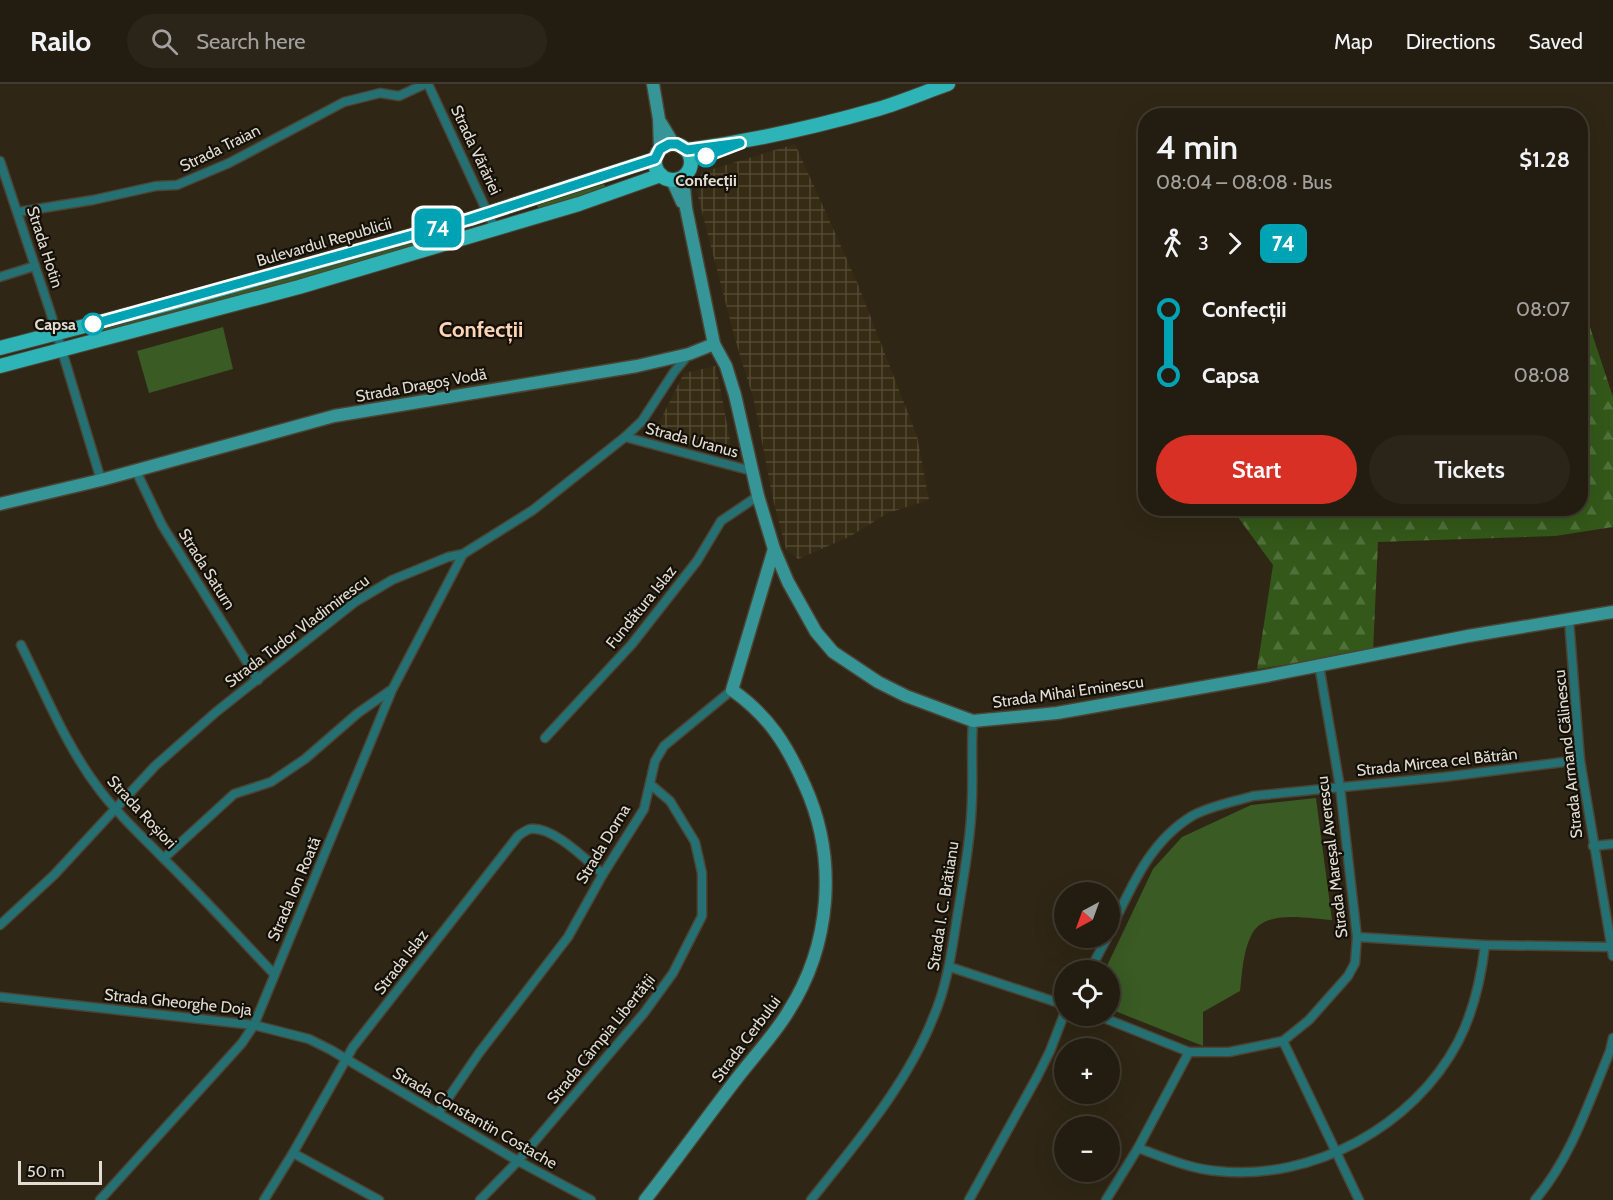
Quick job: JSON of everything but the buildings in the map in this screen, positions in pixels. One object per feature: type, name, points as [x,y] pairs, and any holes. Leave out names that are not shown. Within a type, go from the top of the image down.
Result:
[{"type":"main road","points":[[653,84],[663,150],[657,171],[672,178],[686,208],[714,344]]},
{"type":"main road","points":[[689,156],[879,109],[948,84]]},
{"type":"main road","points":[[0,366],[299,288],[672,178],[691,168],[689,156],[682,146],[663,150]]},
{"type":"main road","name":"Bulevardul Republicii","points":[[0,348],[489,213],[663,150]]},
{"type":"main road","name":"Strada Dragoș Vodă","points":[[0,504],[136,471],[334,416],[637,366],[689,354],[714,344]]},
{"type":"main road","name":"Strada Mihai Eminescu","points":[[714,344],[726,366],[735,395],[758,496],[774,549],[800,607],[816,632],[833,652],[878,682],[906,696],[973,721],[1057,713],[1468,636],[1613,612]]},
{"type":"main road","points":[[732,690],[774,549]]},
{"type":"main road","name":"Strada Cerbului","points":[[645,1200],[788,1012],[817,951],[825,917],[827,890],[823,846],[812,799],[788,750],[771,725],[753,705],[732,690]]},
{"type":"street","name":"Strada Vărăriei","points":[[427,84],[495,229]]},
{"type":"street","name":"Strada Traian","points":[[18,212],[93,200],[156,186],[177,185],[229,163],[344,102],[380,93],[399,96],[427,84]]},
{"type":"street","name":"Strada Hotin","points":[[0,161],[4,187],[18,212],[101,480]]},
{"type":"street","points":[[0,277],[34,266]]},
{"type":"street","name":"Strada Tudor Vladimirescu","points":[[0,925],[54,875],[155,766],[186,737],[355,602],[420,568],[463,554],[533,510],[625,437],[651,409],[674,372],[689,354]]},
{"type":"street","name":"Strada Uranus","points":[[625,437],[752,471]]},
{"type":"street","name":"Strada Saturn","points":[[136,471],[162,525],[258,680]]},
{"type":"street","name":"Fundătura Islaz","points":[[545,738],[632,644],[697,561],[720,521],[758,496]]},
{"type":"street","name":"Strada Ion Roată","points":[[100,1200],[242,1043],[254,1025],[392,690],[463,554]]},
{"type":"street","name":"Strada Armand Călinescu","points":[[1569,620],[1580,760],[1612,951]]},
{"type":"street","name":"Strada Roșiori","points":[[21,645],[84,768],[115,810],[274,974]]},
{"type":"street","name":"Strada Mareșal Averescu","points":[[1120,1024],[1189,1052],[1229,1052],[1282,1041],[1309,1020],[1348,976],[1355,963],[1357,937],[1340,787],[1320,665]]},
{"type":"street","points":[[164,858],[234,794],[271,782],[305,759],[358,713],[392,690]]},
{"type":"street","name":"Strada Dorna","points":[[438,1113],[479,1053],[568,937],[603,874],[644,809],[655,761],[664,747],[732,690]]},
{"type":"street","name":"Strada I. C. Brătianu","points":[[811,1200],[876,1117],[905,1073],[933,1018],[950,967],[966,863],[970,822],[973,721]]},
{"type":"street","name":"Strada Mircea cel Bătrân","points":[[1120,911],[1145,861],[1166,837],[1193,816],[1223,804],[1253,796],[1580,760]]},
{"type":"street","name":"Strada Câmpia Libertății","points":[[480,1200],[518,1161],[644,1013],[673,973],[702,916],[702,873],[695,842],[670,801],[650,784]]},
{"type":"street","name":"Strada Islaz","points":[[264,1200],[353,1047],[518,836],[529,829],[545,830],[603,874]]},
{"type":"street","points":[[1593,846],[1613,843]]},
{"type":"street","points":[[1357,937],[1612,951]]},
{"type":"street","points":[[1138,1148],[1178,1162],[1216,1171],[1245,1172],[1313,1162],[1372,1134],[1421,1092],[1443,1065],[1457,1042],[1472,1010],[1481,977],[1485,945]]},
{"type":"street","points":[[950,967],[1054,1001]]},
{"type":"street","name":"Strada Gheorghe Doja","points":[[0,997],[254,1025],[309,1039],[346,1060]]},
{"type":"street","points":[[969,1200],[1037,1077],[1060,1026]]},
{"type":"street","points":[[1535,1200],[1569,1149],[1612,1051],[1613,1038]]},
{"type":"street","points":[[1282,1041],[1359,1200]]},
{"type":"street","points":[[1106,1200],[1138,1148],[1189,1052]]},
{"type":"street","name":"Strada Constantin Costache","points":[[346,1060],[518,1161],[591,1200]]},
{"type":"street","points":[[293,1153],[379,1200]]},
{"type":"shaded area","points":[[795,144],[857,282],[917,436],[929,500],[888,513],[849,537],[798,559],[786,549],[773,499],[754,401],[735,339],[695,185],[703,172]]},
{"type":"shaded area","points":[[716,366],[733,456],[653,435],[684,373]]},
{"type":"green space","points":[[604,184],[606,189],[539,211],[537,205]]},
{"type":"green space","points":[[433,236],[434,242],[98,337],[96,331]]},
{"type":"green space","points":[[1588,321],[1613,397],[1613,527],[1555,536],[1378,542],[1373,652],[1257,669],[1273,565],[1237,516],[1588,516]]},
{"type":"green space","points":[[223,327],[233,369],[149,393],[137,351]]},
{"type":"green space","points":[[1316,798],[1332,920],[1299,917],[1276,918],[1257,927],[1246,949],[1240,991],[1203,1012],[1203,1046],[1120,1013],[1120,960],[1110,960],[1115,948],[1120,948],[1120,938],[1153,869],[1182,837],[1251,805]]},
{"type":"bus line","name":"74","points":[[93,324],[470,219],[548,195],[655,159],[657,153],[665,145],[677,144],[687,150],[740,143],[706,156]]},
{"type":"place","name":"Confecții","points":[[706,156]]},
{"type":"place","name":"Capsa","points":[[93,324]]},
{"type":"district","name":"Confecții","points":[[481,329]]}]
